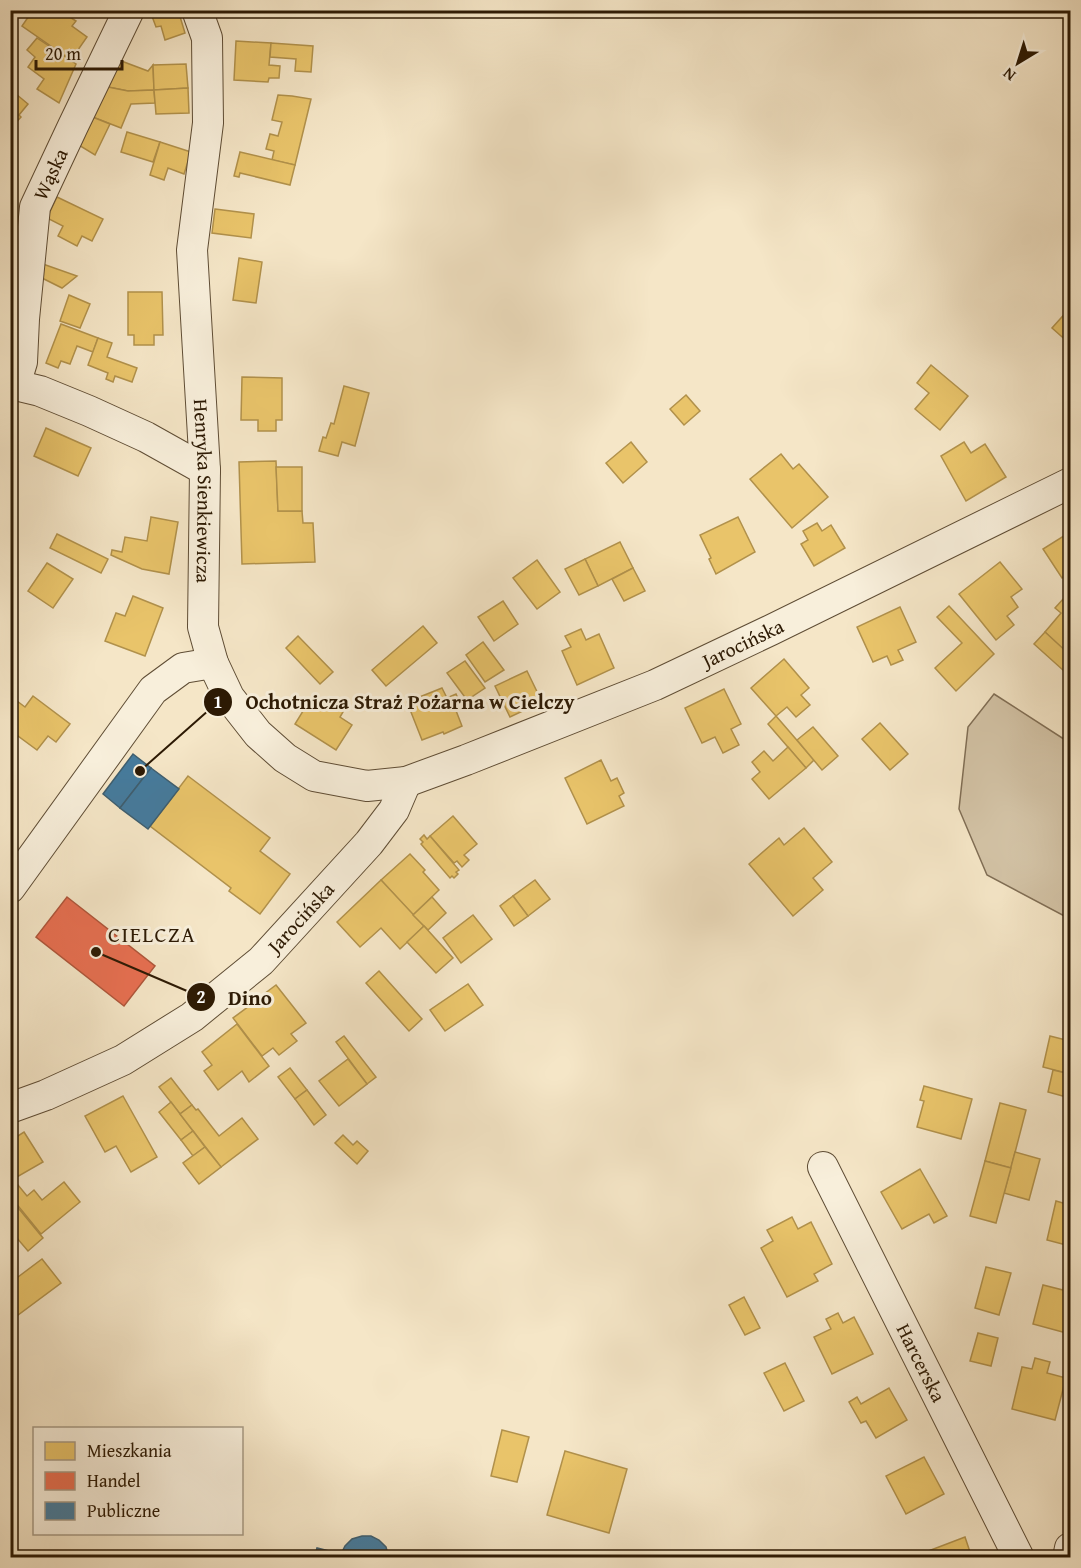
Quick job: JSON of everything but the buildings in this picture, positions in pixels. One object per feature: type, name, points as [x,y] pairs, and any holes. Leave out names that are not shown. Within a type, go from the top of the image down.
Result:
[{"type":"street","name":"Wąska","points":[[129,10],[35,207],[22,362],[13,386],[40,391],[99,416],[146,437],[205,470]]},
{"type":"street","name":"Henryka Sienkiewicza","points":[[197,10],[207,38],[208,123],[192,250],[205,470],[203,627],[213,663]]},
{"type":"street","name":"Jarocińska","points":[[213,663],[229,697],[258,734],[285,758],[314,776],[367,786],[406,782],[655,685],[1071,483]]},
{"type":"street","points":[[10,888],[153,690],[183,668],[213,663]]},
{"type":"street","name":"Jarocińska","points":[[10,1108],[46,1095],[123,1060],[192,1017],[261,961],[369,843],[394,810],[406,782]]},
{"type":"street","name":"Harcerska","points":[[823,1167],[1018,1557]]},
{"type":"street","points":[[1068,1557],[1071,1548]]},
{"type":"shaded area","points":[[994,694],[1070,743],[1070,919],[987,875],[959,809],[968,727]]},
{"type":"place","name":"Ochotnicza Straż Pożarna w Cielczy","points":[[140,771]]},
{"type":"place","name":"Dino","points":[[96,952]]},
{"type":"district","name":"CIELCZA","points":[[152,934]]}]
